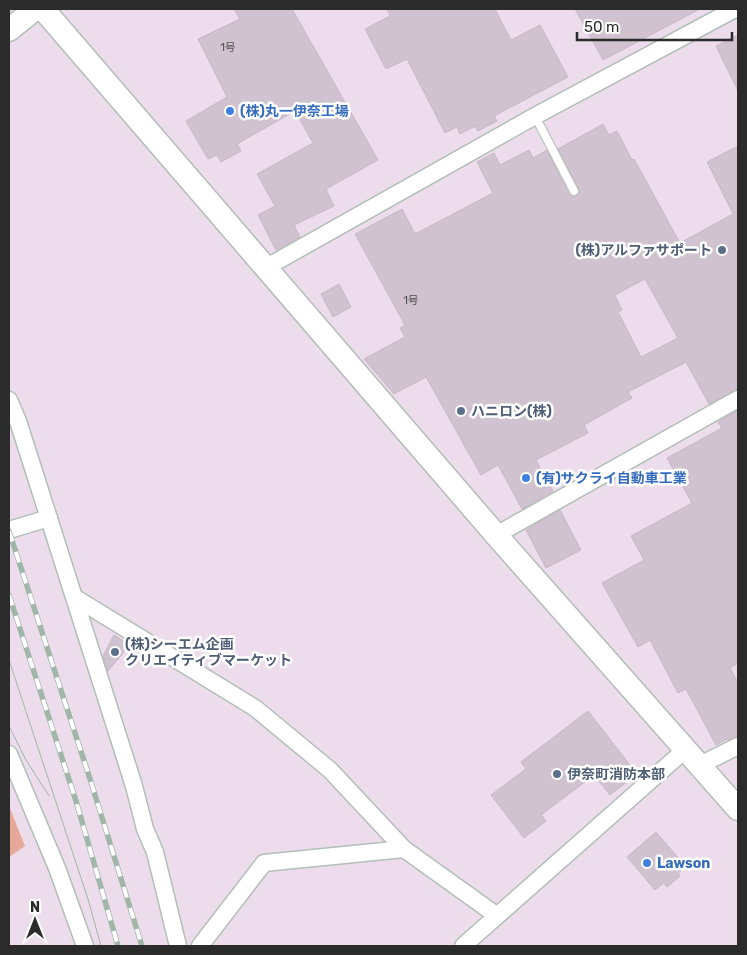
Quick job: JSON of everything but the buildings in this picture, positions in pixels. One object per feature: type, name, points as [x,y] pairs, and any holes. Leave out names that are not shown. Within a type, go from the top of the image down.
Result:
[{"type":"street","points":[[9,30],[35,9]]},
{"type":"street","points":[[43,9],[496,535],[738,809]]},
{"type":"street","points":[[265,268],[535,116],[735,9]]},
{"type":"street","points":[[9,400],[18,421],[146,829],[155,852],[178,946]]},
{"type":"street","points":[[496,535],[738,400]]},
{"type":"street","points":[[9,530],[49,518]]},
{"type":"street","points":[[74,597],[254,708],[330,770],[404,849],[496,915]]},
{"type":"street","points":[[463,946],[496,915],[693,757],[738,746]]},
{"type":"street","points":[[9,754],[57,868],[84,946]]},
{"type":"street","points":[[200,946],[264,863],[404,849]]},
{"type":"lane","points":[[535,116],[574,190]]},
{"type":"shaded area","points":[[9,806],[25,846],[9,857]]},
{"type":"tram line","points":[[9,660],[88,899],[101,946]]},
{"type":"tram line","points":[[9,726],[26,760],[49,796]]},
{"type":"railway","points":[[9,531],[142,946]]},
{"type":"railway","points":[[9,595],[76,801],[118,946]]},
{"type":"place","name":"(株)丸一伊奈工場","points":[[230,111]]},
{"type":"place","name":"(株)アルファサポート","points":[[722,250]]},
{"type":"place","name":"ハニロン(株)","points":[[461,411]]},
{"type":"place","name":"(有)サクライ自動車工業","points":[[526,478]]},
{"type":"place","name":"(株)シーエム企画 クリエイティブマーケット","points":[[115,652]]},
{"type":"place","name":"伊奈町消防本部","points":[[557,774]]},
{"type":"place","name":"Lawson","points":[[647,863]]}]
